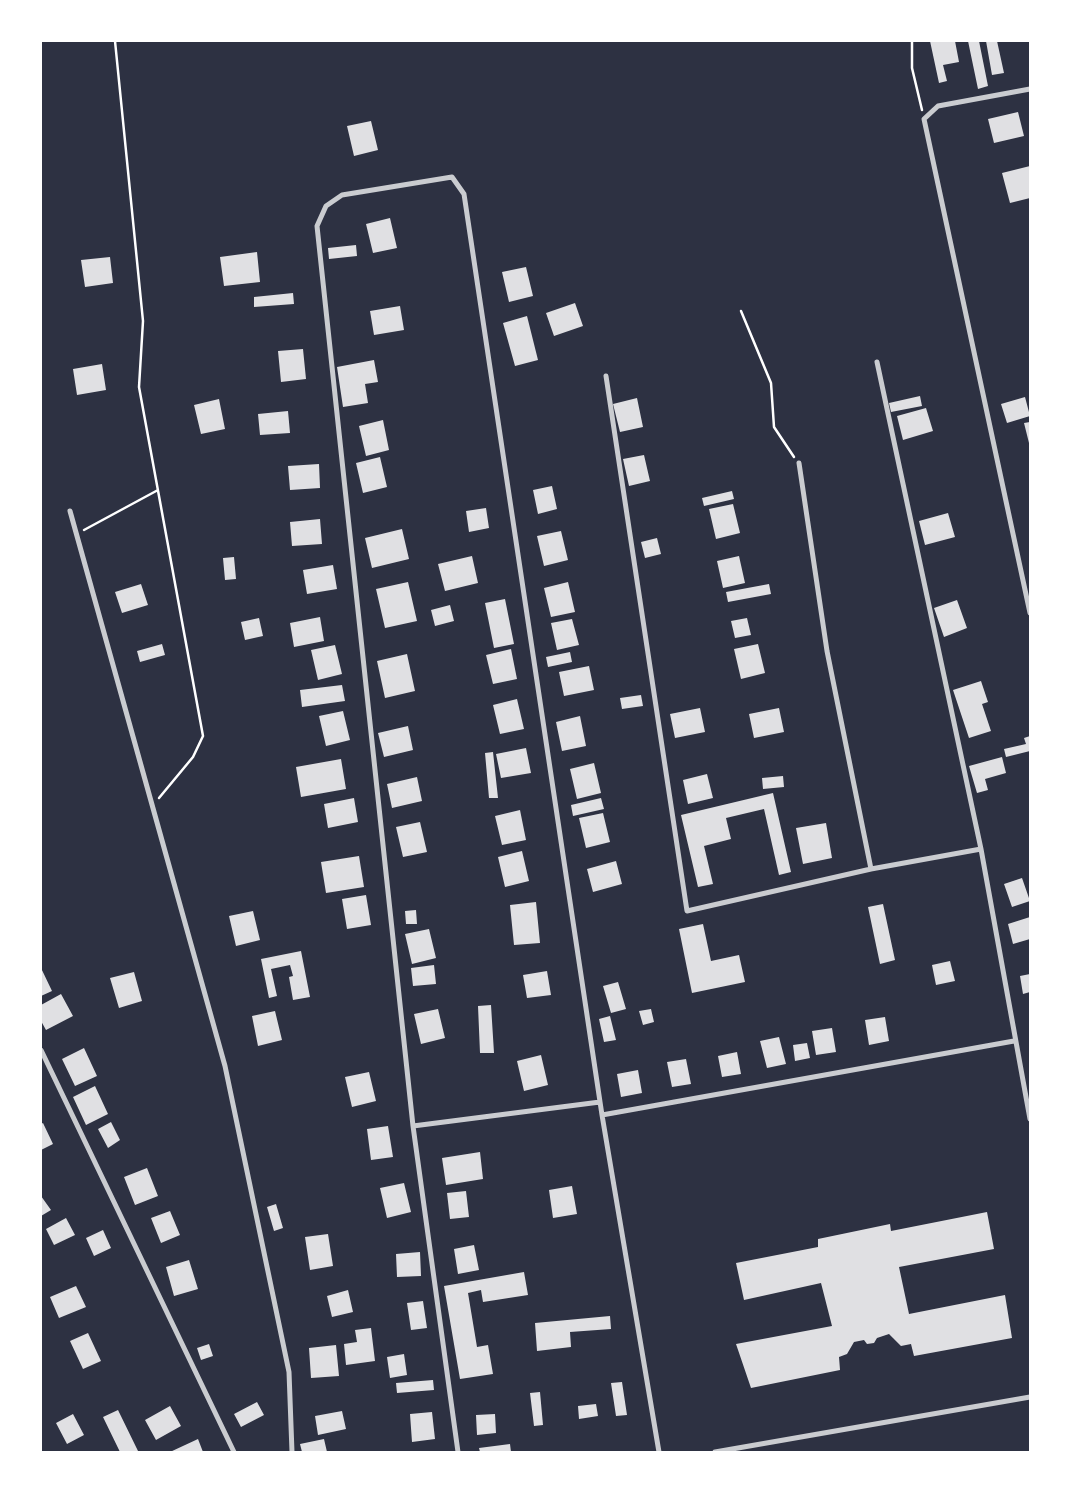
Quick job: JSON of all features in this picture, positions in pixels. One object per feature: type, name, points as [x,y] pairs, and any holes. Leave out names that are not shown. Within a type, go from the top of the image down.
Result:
[{"type":"street","points":[[1030,89],[938,106],[924,119],[1030,613]]},
{"type":"street","points":[[458,1452],[413,1126],[317,226],[326,206],[342,195],[452,177],[464,194],[602,1115],[659,1452]]},
{"type":"street","points":[[877,362],[981,849],[1014,1041],[1030,1119]]},
{"type":"street","points":[[606,376],[687,910],[871,869],[981,849]]},
{"type":"street","points":[[799,464],[827,651],[871,869]]},
{"type":"street","points":[[70,511],[225,1066],[289,1372],[292,1452]]},
{"type":"street","points":[[602,1115],[1014,1041]]},
{"type":"street","points":[[41,1050],[234,1452]]},
{"type":"street","points":[[413,1126],[600,1102]]},
{"type":"street","points":[[715,1452],[1030,1397]]},
{"type":"path","points":[[115,41],[143,321],[139,387],[203,736],[193,757],[153,806]]},
{"type":"path","points":[[912,41],[912,68],[924,119]]},
{"type":"path","points":[[741,310],[770,383],[774,426],[799,464]]},
{"type":"path","points":[[77,534],[158,490]]},
{"type":"building","points":[[930,41],[955,41],[959,62],[943,65],[947,81],[939,83]]},
{"type":"building","points":[[968,41],[979,41],[988,86],[978,89]]},
{"type":"building","points":[[986,41],[997,41],[1004,73],[992,75]]},
{"type":"building","points":[[1018,112],[1024,136],[994,143],[988,119]]},
{"type":"building","points":[[371,121],[378,150],[354,156],[347,126]]},
{"type":"building","points":[[1030,166],[1030,198],[1010,203],[1002,173]]},
{"type":"building","points":[[390,218],[397,248],[373,253],[366,224]]},
{"type":"building","points":[[356,245],[357,256],[329,259],[328,248]]},
{"type":"building","points":[[257,252],[260,282],[224,286],[220,257]]},
{"type":"building","points":[[110,257],[113,283],[85,287],[81,260]]},
{"type":"building","points":[[526,267],[533,296],[509,302],[502,272]]},
{"type":"building","points":[[293,293],[294,304],[254,307],[254,297]]},
{"type":"building","points":[[575,303],[583,326],[554,336],[546,313]]},
{"type":"building","points":[[400,306],[404,330],[374,335],[370,311]]},
{"type":"building","points":[[527,316],[538,360],[515,366],[503,323]]},
{"type":"building","points":[[303,349],[306,379],[281,382],[278,351]]},
{"type":"building","points":[[374,360],[378,382],[365,384],[368,403],[343,407],[337,367]]},
{"type":"building","points":[[102,364],[106,390],[77,395],[73,369]]},
{"type":"building","points":[[920,396],[922,406],[891,412],[889,403]]},
{"type":"building","points":[[1025,397],[1030,416],[1007,423],[1001,404]]},
{"type":"building","points":[[637,398],[643,427],[620,432],[613,404]]},
{"type":"building","points":[[219,399],[225,429],[201,434],[194,405]]},
{"type":"building","points":[[926,408],[933,431],[903,440],[897,416]]},
{"type":"building","points":[[288,411],[290,433],[260,435],[258,414]]},
{"type":"building","points":[[383,420],[389,450],[366,456],[359,426]]},
{"type":"building","points":[[1030,422],[1030,443],[1029,443],[1024,423]]},
{"type":"building","points":[[644,455],[650,481],[629,486],[623,459]]},
{"type":"building","points":[[380,457],[387,487],[363,493],[356,463]]},
{"type":"building","points":[[319,464],[320,488],[290,490],[288,466]]},
{"type":"building","points":[[552,486],[557,509],[538,514],[533,490]]},
{"type":"building","points":[[732,491],[734,499],[704,506],[702,498]]},
{"type":"building","points":[[733,504],[740,533],[716,539],[709,509]]},
{"type":"building","points":[[486,508],[489,528],[469,532],[466,511]]},
{"type":"building","points":[[948,513],[955,537],[925,545],[919,521]]},
{"type":"building","points":[[320,519],[322,544],[292,546],[290,522]]},
{"type":"building","points":[[402,529],[409,559],[372,568],[365,538]]},
{"type":"building","points":[[561,531],[568,560],[544,566],[537,536]]},
{"type":"building","points":[[657,538],[661,554],[645,558],[641,542]]},
{"type":"building","points":[[472,556],[478,583],[445,591],[438,564]]},
{"type":"building","points":[[739,556],[745,583],[723,588],[717,561]]},
{"type":"building","points":[[234,557],[236,579],[225,580],[223,558]]},
{"type":"building","points":[[333,565],[337,589],[307,594],[303,570]]},
{"type":"building","points":[[408,582],[417,621],[385,628],[376,589]]},
{"type":"building","points":[[568,582],[575,612],[551,617],[544,588]]},
{"type":"building","points":[[141,584],[148,605],[122,613],[115,592]]},
{"type":"building","points":[[769,584],[771,594],[728,602],[726,592]]},
{"type":"building","points":[[505,599],[514,644],[494,648],[485,603]]},
{"type":"building","points":[[957,600],[967,628],[944,637],[934,608]]},
{"type":"building","points":[[450,605],[454,621],[435,626],[431,610]]},
{"type":"building","points":[[320,617],[324,641],[294,647],[290,623]]},
{"type":"building","points":[[259,618],[263,636],[245,640],[241,622]]},
{"type":"building","points":[[747,618],[751,635],[735,638],[731,621]]},
{"type":"building","points":[[572,619],[579,645],[557,650],[551,623]]},
{"type":"building","points":[[162,644],[165,655],[140,662],[137,651]]},
{"type":"building","points":[[758,644],[765,673],[741,679],[734,649]]},
{"type":"building","points":[[335,645],[342,674],[318,680],[311,650]]},
{"type":"building","points":[[511,649],[517,679],[493,684],[486,655]]},
{"type":"building","points":[[570,652],[572,662],[548,667],[546,657]]},
{"type":"building","points":[[407,654],[415,691],[385,698],[377,661]]},
{"type":"building","points":[[589,666],[594,690],[564,696],[559,672]]},
{"type":"building","points":[[981,681],[988,702],[982,704],[991,731],[969,738],[953,690]]},
{"type":"building","points":[[342,685],[345,701],[302,707],[300,690]]},
{"type":"building","points":[[641,695],[643,706],[622,709],[620,698]]},
{"type":"building","points":[[517,699],[524,729],[500,734],[493,705]]},
{"type":"building","points":[[700,708],[705,732],[675,738],[670,714]]},
{"type":"building","points":[[779,708],[784,732],[754,738],[749,714]]},
{"type":"building","points":[[343,711],[350,740],[326,746],[319,716]]},
{"type":"building","points":[[580,716],[586,746],[562,751],[556,722]]},
{"type":"building","points":[[408,726],[413,750],[384,757],[378,733]]},
{"type":"building","points":[[1030,736],[1030,751],[1006,757],[1004,749],[1026,744],[1024,738]]},
{"type":"building","points":[[526,748],[531,773],[501,778],[496,754]]},
{"type":"building","points":[[493,752],[498,798],[489,798],[485,753]]},
{"type":"building","points":[[1002,757],[1006,773],[985,779],[988,790],[977,793],[969,766]]},
{"type":"building","points":[[341,759],[346,789],[301,797],[296,767]]},
{"type":"building","points":[[594,763],[601,793],[577,799],[570,769]]},
{"type":"building","points":[[707,774],[713,798],[688,804],[683,780]]},
{"type":"building","points":[[783,776],[784,787],[763,789],[762,778]]},
{"type":"building","points":[[417,777],[422,801],[392,808],[387,784]]},
{"type":"building","points":[[773,793],[791,872],[779,875],[764,809],[726,818],[731,839],[704,846],[713,884],[698,887],[681,815]]},
{"type":"building","points":[[354,798],[358,822],[328,828],[324,804]]},
{"type":"building","points":[[601,798],[604,809],[573,816],[571,805]]},
{"type":"building","points":[[520,810],[526,840],[502,845],[495,816]]},
{"type":"building","points":[[603,813],[610,842],[586,848],[579,818]]},
{"type":"building","points":[[420,822],[427,852],[403,857],[396,827]]},
{"type":"building","points":[[826,823],[832,858],[803,864],[796,828]]},
{"type":"building","points":[[522,851],[529,881],[505,887],[498,857]]},
{"type":"building","points":[[359,856],[364,887],[326,893],[321,862]]},
{"type":"building","points":[[616,861],[622,884],[593,892],[587,869]]},
{"type":"building","points":[[1022,878],[1030,901],[1012,907],[1004,884]]},
{"type":"building","points":[[366,895],[371,925],[347,929],[342,899]]},
{"type":"building","points":[[536,902],[540,943],[514,945],[510,905]]},
{"type":"building","points":[[883,904],[895,960],[880,964],[868,907]]},
{"type":"building","points":[[416,910],[417,924],[406,924],[405,911]]},
{"type":"building","points":[[253,911],[260,940],[236,946],[229,916]]},
{"type":"building","points":[[1030,917],[1030,939],[1013,944],[1008,924]]},
{"type":"building","points":[[703,924],[711,961],[739,955],[745,982],[692,993],[679,929]]},
{"type":"building","points":[[429,929],[436,958],[412,964],[405,934]]},
{"type":"building","points":[[301,951],[310,997],[293,1000],[289,977],[293,976],[290,965],[271,969],[277,996],[269,998],[261,959]]},
{"type":"building","points":[[950,961],[955,981],[936,985],[932,965]]},
{"type":"building","points":[[434,965],[436,984],[413,986],[411,968]]},
{"type":"building","points":[[41,968],[52,991],[41,996]]},
{"type":"building","points":[[547,971],[551,995],[527,998],[523,975]]},
{"type":"building","points":[[134,972],[142,1001],[119,1008],[110,978]]},
{"type":"building","points":[[1030,974],[1030,992],[1023,994],[1020,976]]},
{"type":"building","points":[[618,982],[626,1009],[611,1013],[603,986]]},
{"type":"building","points":[[61,994],[73,1016],[46,1030],[41,1021],[41,1005]]},
{"type":"building","points":[[491,1005],[494,1053],[480,1053],[478,1006]]},
{"type":"building","points":[[438,1009],[445,1038],[421,1044],[414,1014]]},
{"type":"building","points":[[651,1009],[654,1022],[643,1025],[639,1011]]},
{"type":"building","points":[[275,1011],[282,1040],[258,1046],[252,1016]]},
{"type":"building","points":[[610,1016],[616,1040],[604,1042],[599,1019]]},
{"type":"building","points":[[885,1017],[889,1041],[869,1045],[865,1020]]},
{"type":"building","points":[[832,1028],[836,1052],[816,1055],[812,1031]]},
{"type":"building","points":[[779,1037],[786,1064],[767,1068],[760,1041]]},
{"type":"building","points":[[807,1043],[810,1058],[795,1061],[793,1045]]},
{"type":"building","points":[[84,1048],[97,1076],[75,1086],[62,1059]]},
{"type":"building","points":[[737,1052],[741,1074],[722,1077],[718,1056]]},
{"type":"building","points":[[541,1055],[548,1085],[524,1091],[517,1061]]},
{"type":"building","points":[[686,1059],[691,1084],[672,1087],[667,1062]]},
{"type":"building","points":[[638,1070],[642,1093],[621,1097],[617,1074]]},
{"type":"building","points":[[369,1072],[376,1101],[352,1107],[345,1077]]},
{"type":"building","points":[[95,1086],[108,1114],[86,1125],[73,1097]]},
{"type":"building","points":[[111,1122],[120,1140],[108,1148],[98,1129]]},
{"type":"building","points":[[43,1123],[53,1144],[41,1150],[41,1124]]},
{"type":"building","points":[[388,1126],[393,1157],[371,1160],[367,1129]]},
{"type":"building","points":[[480,1152],[483,1179],[446,1185],[442,1158]]},
{"type":"building","points":[[147,1168],[158,1196],[135,1205],[124,1177]]},
{"type":"building","points":[[404,1183],[411,1212],[387,1218],[380,1188]]},
{"type":"building","points":[[572,1186],[577,1214],[553,1218],[549,1190]]},
{"type":"building","points":[[466,1191],[469,1217],[450,1219],[447,1193]]},
{"type":"building","points":[[41,1196],[51,1210],[41,1216]]},
{"type":"building","points":[[276,1204],[283,1228],[274,1231],[267,1207]]},
{"type":"building","points":[[170,1211],[180,1235],[161,1243],[151,1218]]},
{"type":"building","points":[[987,1212],[994,1249],[899,1267],[909,1314],[1005,1295],[1012,1338],[914,1356],[911,1344],[901,1346],[889,1334],[877,1338],[874,1343],[867,1344],[864,1340],[854,1342],[847,1354],[839,1357],[840,1370],[751,1388],[736,1344],[832,1326],[821,1283],[744,1300],[736,1263],[818,1247],[818,1239],[890,1224],[891,1231]]},
{"type":"building","points":[[66,1218],[75,1235],[54,1245],[46,1229]]},
{"type":"building","points":[[103,1230],[111,1248],[94,1256],[86,1238]]},
{"type":"building","points":[[328,1234],[333,1266],[310,1270],[305,1237]]},
{"type":"building","points":[[474,1245],[479,1270],[458,1274],[454,1249]]},
{"type":"building","points":[[420,1252],[421,1276],[397,1277],[396,1254]]},
{"type":"building","points":[[189,1260],[198,1289],[174,1296],[166,1267]]},
{"type":"building","points":[[524,1272],[528,1295],[483,1302],[481,1290],[468,1293],[477,1347],[488,1345],[493,1374],[460,1379],[444,1286]]},
{"type":"building","points":[[76,1286],[86,1307],[59,1318],[50,1297]]},
{"type":"building","points":[[348,1290],[353,1312],[332,1317],[327,1296]]},
{"type":"building","points":[[423,1301],[427,1328],[411,1330],[407,1303]]},
{"type":"building","points":[[610,1316],[611,1329],[570,1332],[571,1347],[537,1351],[535,1323]]},
{"type":"building","points":[[371,1328],[375,1361],[346,1365],[344,1344],[357,1342],[355,1330]]},
{"type":"building","points":[[88,1333],[101,1361],[83,1369],[70,1341]]},
{"type":"building","points":[[209,1344],[213,1356],[201,1360],[197,1348]]},
{"type":"building","points":[[336,1345],[339,1376],[311,1378],[309,1348]]},
{"type":"building","points":[[404,1354],[407,1375],[390,1378],[387,1357]]},
{"type":"building","points":[[433,1380],[434,1390],[397,1393],[396,1383]]},
{"type":"building","points":[[622,1382],[627,1415],[616,1416],[611,1383]]},
{"type":"building","points":[[540,1392],[543,1425],[534,1426],[530,1393]]},
{"type":"building","points":[[257,1402],[264,1415],[241,1427],[234,1414]]},
{"type":"building","points":[[596,1404],[598,1416],[579,1419],[578,1406]]},
{"type":"building","points":[[170,1406],[181,1426],[156,1440],[145,1420]]},
{"type":"building","points":[[118,1410],[138,1451],[136,1452],[120,1452],[103,1417]]},
{"type":"building","points":[[342,1411],[346,1429],[318,1435],[315,1416]]},
{"type":"building","points":[[432,1412],[435,1439],[412,1442],[410,1414]]},
{"type":"building","points":[[73,1414],[84,1435],[67,1444],[56,1423]]},
{"type":"building","points":[[495,1414],[496,1433],[477,1435],[476,1415]]},
{"type":"building","points":[[198,1439],[203,1452],[170,1452]]},
{"type":"building","points":[[324,1439],[327,1452],[302,1452],[300,1444]]},
{"type":"building","points":[[510,1444],[511,1452],[480,1452],[479,1448]]}]
